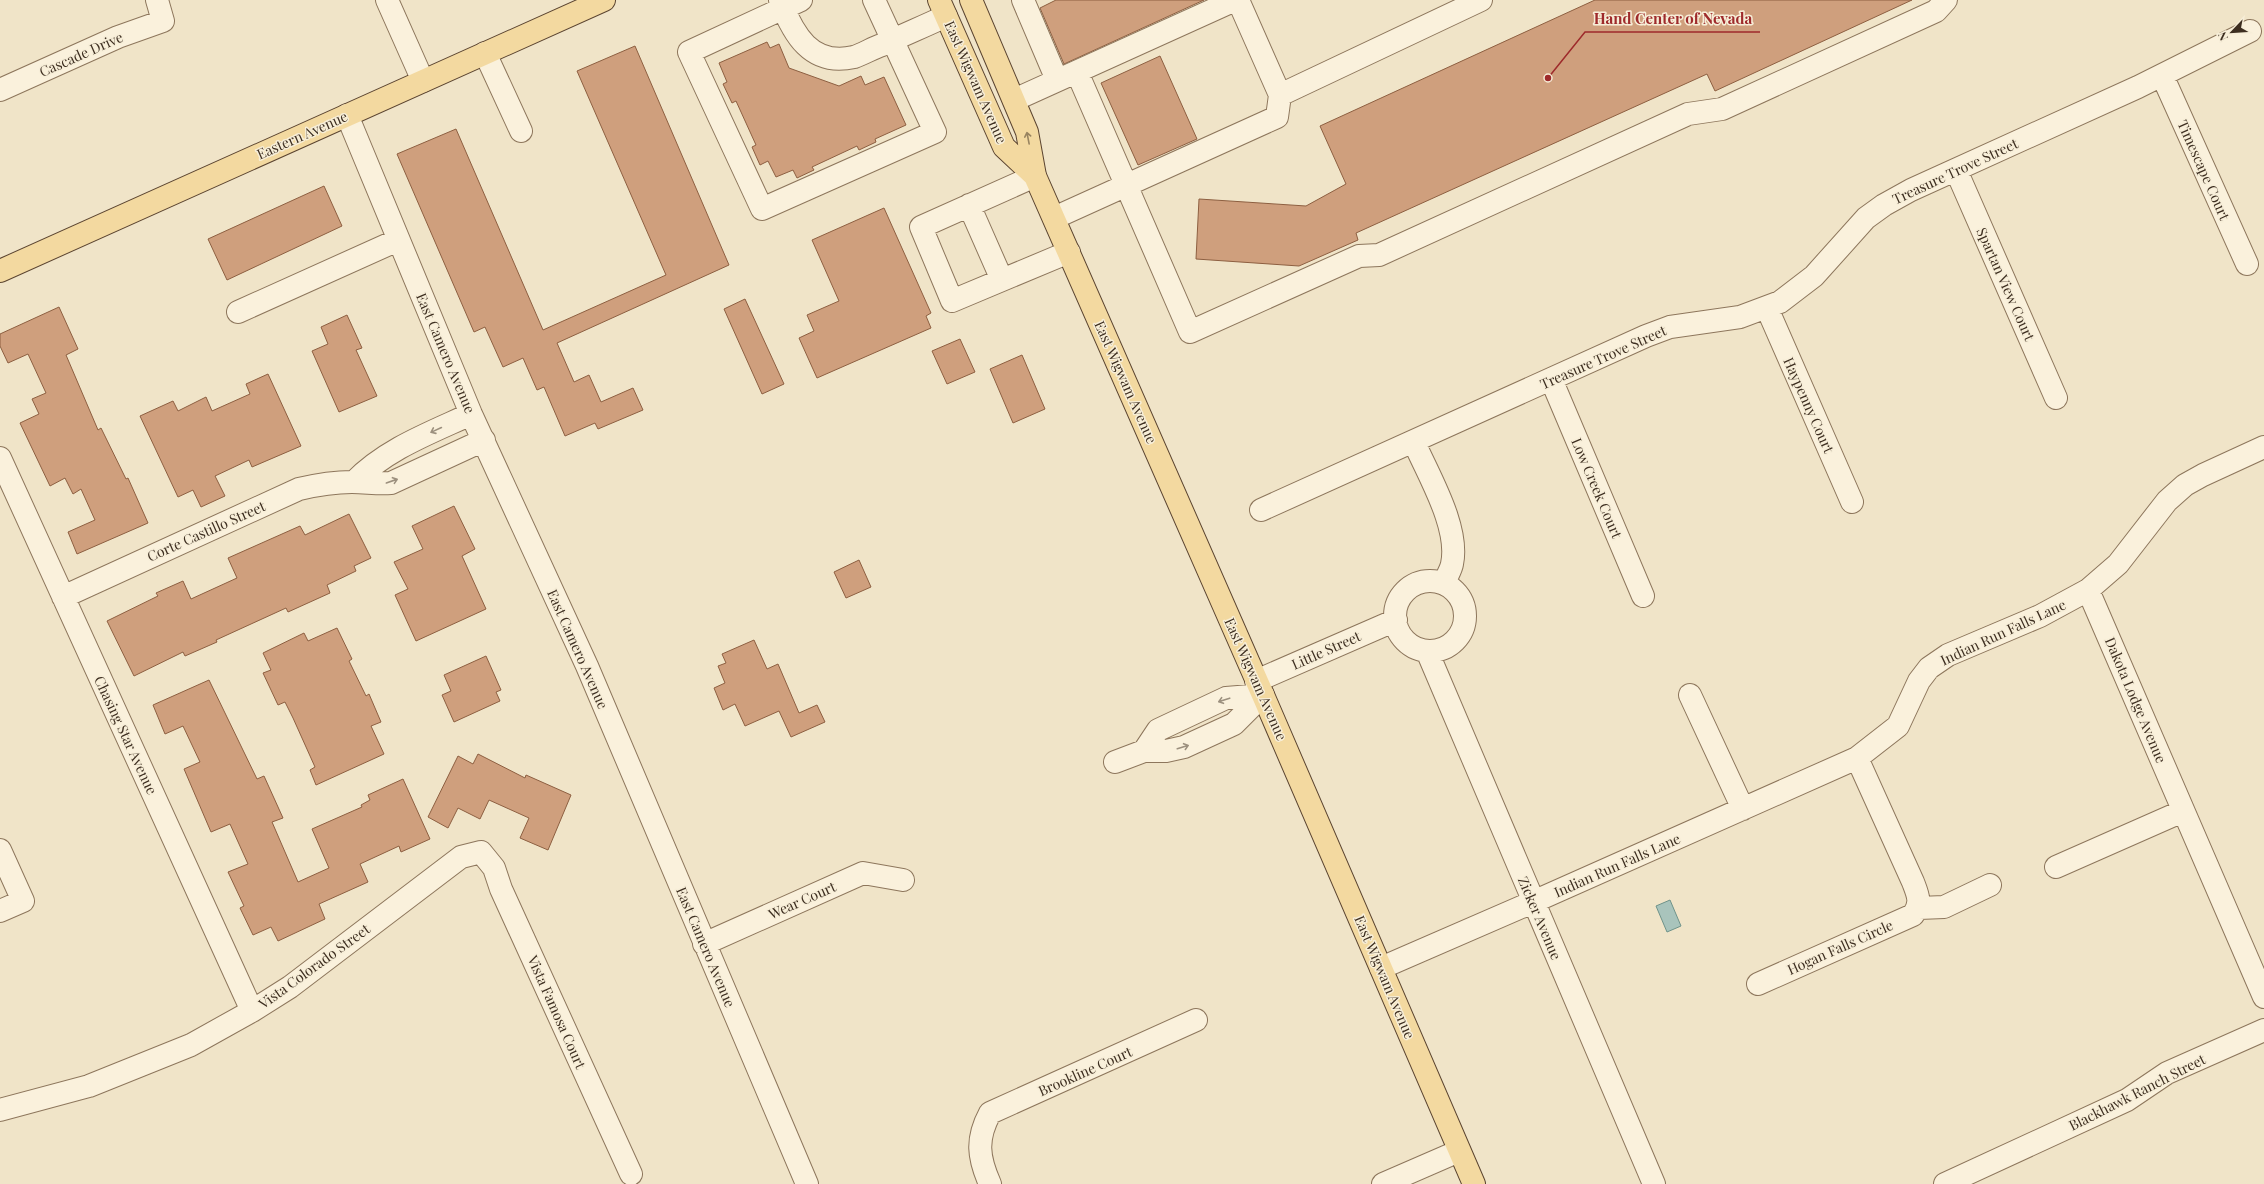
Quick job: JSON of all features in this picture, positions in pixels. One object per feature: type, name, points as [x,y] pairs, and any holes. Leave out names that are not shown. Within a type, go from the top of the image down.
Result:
[{"type":"main road","name":"Eastern Avenue","points":[[0,271],[604,0]]},
{"type":"main road","name":"East Wigwam Avenue","points":[[976,1],[1027,132],[1035,176],[1260,688],[1474,1184]]},
{"type":"main road","name":"East Wigwam Avenue","points":[[943,8],[1004,146],[1035,176]]},
{"type":"street","name":"Cascade Drive","points":[[0,90],[118,37],[163,21],[157,0]]},
{"type":"street","points":[[387,0],[423,82]]},
{"type":"street","points":[[874,0],[893,40],[935,132],[762,208],[689,52],[788,3],[794,31],[804,44],[819,55],[837,59],[854,56],[893,40],[943,8]]},
{"type":"street","points":[[1022,0],[1057,80]]},
{"type":"street","points":[[1014,100],[1237,0],[1280,95],[1277,117],[1054,218]]},
{"type":"street","points":[[1280,95],[1481,0]]},
{"type":"street","points":[[1077,72],[1190,332],[1360,256],[1379,255],[1688,114],[1722,109],[1936,11],[1946,0]]},
{"type":"street","name":"Treasure Trove Street","points":[[1261,510],[1670,327],[1717,322],[1740,317],[1780,302],[1814,276],[1866,218],[1884,205],[1956,170],[2162,75],[2250,31]]},
{"type":"street","points":[[485,53],[521,131]]},
{"type":"street","name":"Timescape Court","points":[[2162,75],[2247,264]]},
{"type":"street","name":"East Camero Avenue","points":[[347,115],[471,414],[587,666],[807,1184]]},
{"type":"street","name":"Spartan View Court","points":[[1956,170],[2056,398]]},
{"type":"street","points":[[1035,176],[920,227],[952,301],[1069,252]]},
{"type":"street","points":[[970,205],[1002,280]]},
{"type":"street","points":[[238,312],[398,240]]},
{"type":"street","name":"Haypenny Court","points":[[1767,308],[1852,502]]},
{"type":"street","name":"Low Creek Court","points":[[1551,379],[1644,596]]},
{"type":"street","points":[[354,482],[376,461],[405,445],[471,414]]},
{"type":"street","name":"Corte Castillo Street","points":[[62,596],[299,489],[316,485],[354,482],[374,484],[391,483],[416,470],[484,440]]},
{"type":"street","points":[[1414,442],[1447,518],[1453,543],[1452,564],[1444,584]]},
{"type":"street","points":[[405,445],[416,470]]},
{"type":"street","name":"Indian Run Falls Lane","points":[[1381,968],[1857,758],[1898,726],[1919,681],[1929,668],[1948,656],[2040,616],[2088,590],[2118,564],[2167,501],[2185,485],[2203,475],[2264,447]]},
{"type":"street","name":"Chasing Star Avenue","points":[[0,458],[252,1011]]},
{"type":"street","points":[[1433,581],[1444,584],[1460,598],[1464,608],[1464,624],[1456,639],[1448,646],[1438,650],[1427,651],[1417,648],[1408,643],[1400,635],[1396,620],[1397,603],[1403,593],[1411,586],[1422,582],[1433,581]]},
{"type":"street","name":"Dakota Lodge Avenue","points":[[2088,590],[2264,997]]},
{"type":"street","name":"Little Street","points":[[1260,688],[1396,620]]},
{"type":"street","name":"Zicker Avenue","points":[[1427,651],[1654,1184]]},
{"type":"street","points":[[1115,762],[1144,751],[1166,751],[1184,747],[1234,724],[1260,688]]},
{"type":"street","points":[[1690,695],[1743,809]]},
{"type":"street","points":[[1857,758],[1913,882],[1919,898],[1919,908],[1944,907],[1990,885]]},
{"type":"street","points":[[2056,867],[2183,811]]},
{"type":"street","points":[[0,850],[23,901],[0,911]]},
{"type":"street","name":"Vista Colorado Street","points":[[0,1110],[89,1086],[128,1072],[191,1045],[252,1011],[290,987],[460,857],[481,852]]},
{"type":"street","name":"Vista Famosa Court","points":[[481,852],[494,868],[501,889],[631,1174]]},
{"type":"street","name":"Wear Court","points":[[704,944],[864,873],[903,880]]},
{"type":"street","name":"Hogan Falls Circle","points":[[1758,984],[1913,915],[1919,908]]},
{"type":"street","name":"Brookline Court","points":[[990,1184],[980,1149],[981,1129],[990,1113],[1196,1020]]},
{"type":"street","name":"Blackhawk Ranch Street","points":[[1945,1184],[2127,1100],[2168,1073],[2264,1030]]},
{"type":"street","points":[[1383,1184],[1460,1151]]},
{"type":"water","points":[[1670,900],[1681,926],[1667,932],[1656,906]]},
{"type":"building","points":[[1056,0],[1204,0],[1064,64],[1040,8]]},
{"type":"building","points":[[1595,0],[1912,0],[1715,91],[1707,74],[1356,233],[1358,240],[1299,266],[1196,259],[1199,199],[1306,206],[1346,184],[1320,126]]},
{"type":"building","points":[[767,42],[770,48],[779,44],[789,68],[839,86],[861,76],[865,85],[884,77],[906,125],[875,139],[876,142],[859,150],[857,146],[812,167],[814,170],[797,178],[793,170],[776,177],[768,161],[760,165],[752,147],[756,145],[736,101],[732,103],[723,84],[727,82],[719,63]]},
{"type":"building","points":[[635,46],[729,265],[557,343],[574,382],[589,375],[601,402],[633,388],[643,410],[598,429],[595,423],[565,436],[544,387],[537,390],[523,358],[503,367],[485,327],[474,332],[397,154],[456,129],[543,330],[666,275],[577,71]]},
{"type":"building","points":[[1160,56],[1197,139],[1138,165],[1101,83]]},
{"type":"building","points":[[324,186],[342,226],[227,280],[208,239]]},
{"type":"building","points":[[884,208],[931,313],[926,316],[931,328],[817,378],[799,338],[814,331],[807,315],[839,301],[812,240]]},
{"type":"building","points":[[745,299],[784,384],[762,394],[724,309]]},
{"type":"building","points":[[59,307],[78,349],[66,355],[98,430],[101,428],[126,479],[128,478],[148,523],[77,554],[68,532],[95,520],[81,489],[73,494],[65,478],[50,486],[20,423],[39,414],[32,399],[46,393],[28,354],[8,363],[0,346],[0,334]]},
{"type":"building","points":[[347,315],[362,348],[356,350],[377,396],[339,412],[312,351],[328,344],[321,327]]},
{"type":"building","points":[[960,339],[975,372],[947,384],[932,351]]},
{"type":"building","points":[[1022,355],[1045,409],[1013,423],[990,369]]},
{"type":"building","points":[[268,374],[301,446],[252,467],[249,460],[215,476],[225,496],[201,507],[193,490],[178,497],[140,416],[173,401],[178,411],[206,397],[212,411],[250,394],[246,384]]},
{"type":"building","points":[[454,506],[475,549],[462,556],[486,609],[416,641],[395,595],[408,589],[394,562],[423,549],[412,526]]},
{"type":"building","points":[[349,514],[371,558],[354,566],[356,571],[327,585],[330,593],[288,612],[286,608],[216,640],[217,642],[185,656],[183,652],[134,676],[107,621],[158,596],[156,593],[183,581],[191,599],[237,578],[228,558],[300,526],[305,535]]},
{"type":"building","points":[[859,560],[871,587],[846,598],[834,572]]},
{"type":"building","points":[[337,628],[352,659],[349,661],[366,696],[369,694],[381,722],[371,726],[384,754],[316,785],[310,770],[315,767],[293,718],[285,702],[278,705],[263,673],[271,670],[263,653],[304,633],[308,641]]},
{"type":"building","points":[[754,640],[767,669],[778,664],[799,713],[817,705],[825,722],[791,737],[779,711],[745,726],[735,704],[723,710],[714,688],[725,683],[718,666],[726,663],[722,654]]},
{"type":"building","points":[[486,656],[501,690],[496,692],[500,701],[454,722],[442,695],[451,691],[444,675]]},
{"type":"building","points":[[209,680],[257,779],[264,776],[283,818],[272,822],[298,882],[329,868],[312,829],[362,807],[361,805],[370,800],[368,795],[403,779],[430,839],[401,852],[399,846],[360,864],[368,882],[319,904],[325,919],[278,941],[271,927],[253,935],[240,908],[244,906],[228,872],[248,864],[230,824],[211,832],[184,769],[200,762],[183,726],[165,734],[153,705]]},
{"type":"building","points":[[478,754],[525,778],[526,775],[571,795],[548,850],[520,838],[529,818],[489,800],[480,819],[458,808],[448,828],[428,817],[458,756],[473,764]]},
{"type":"place","name":"Hand Center of Nevada","points":[[1548,78]]}]
